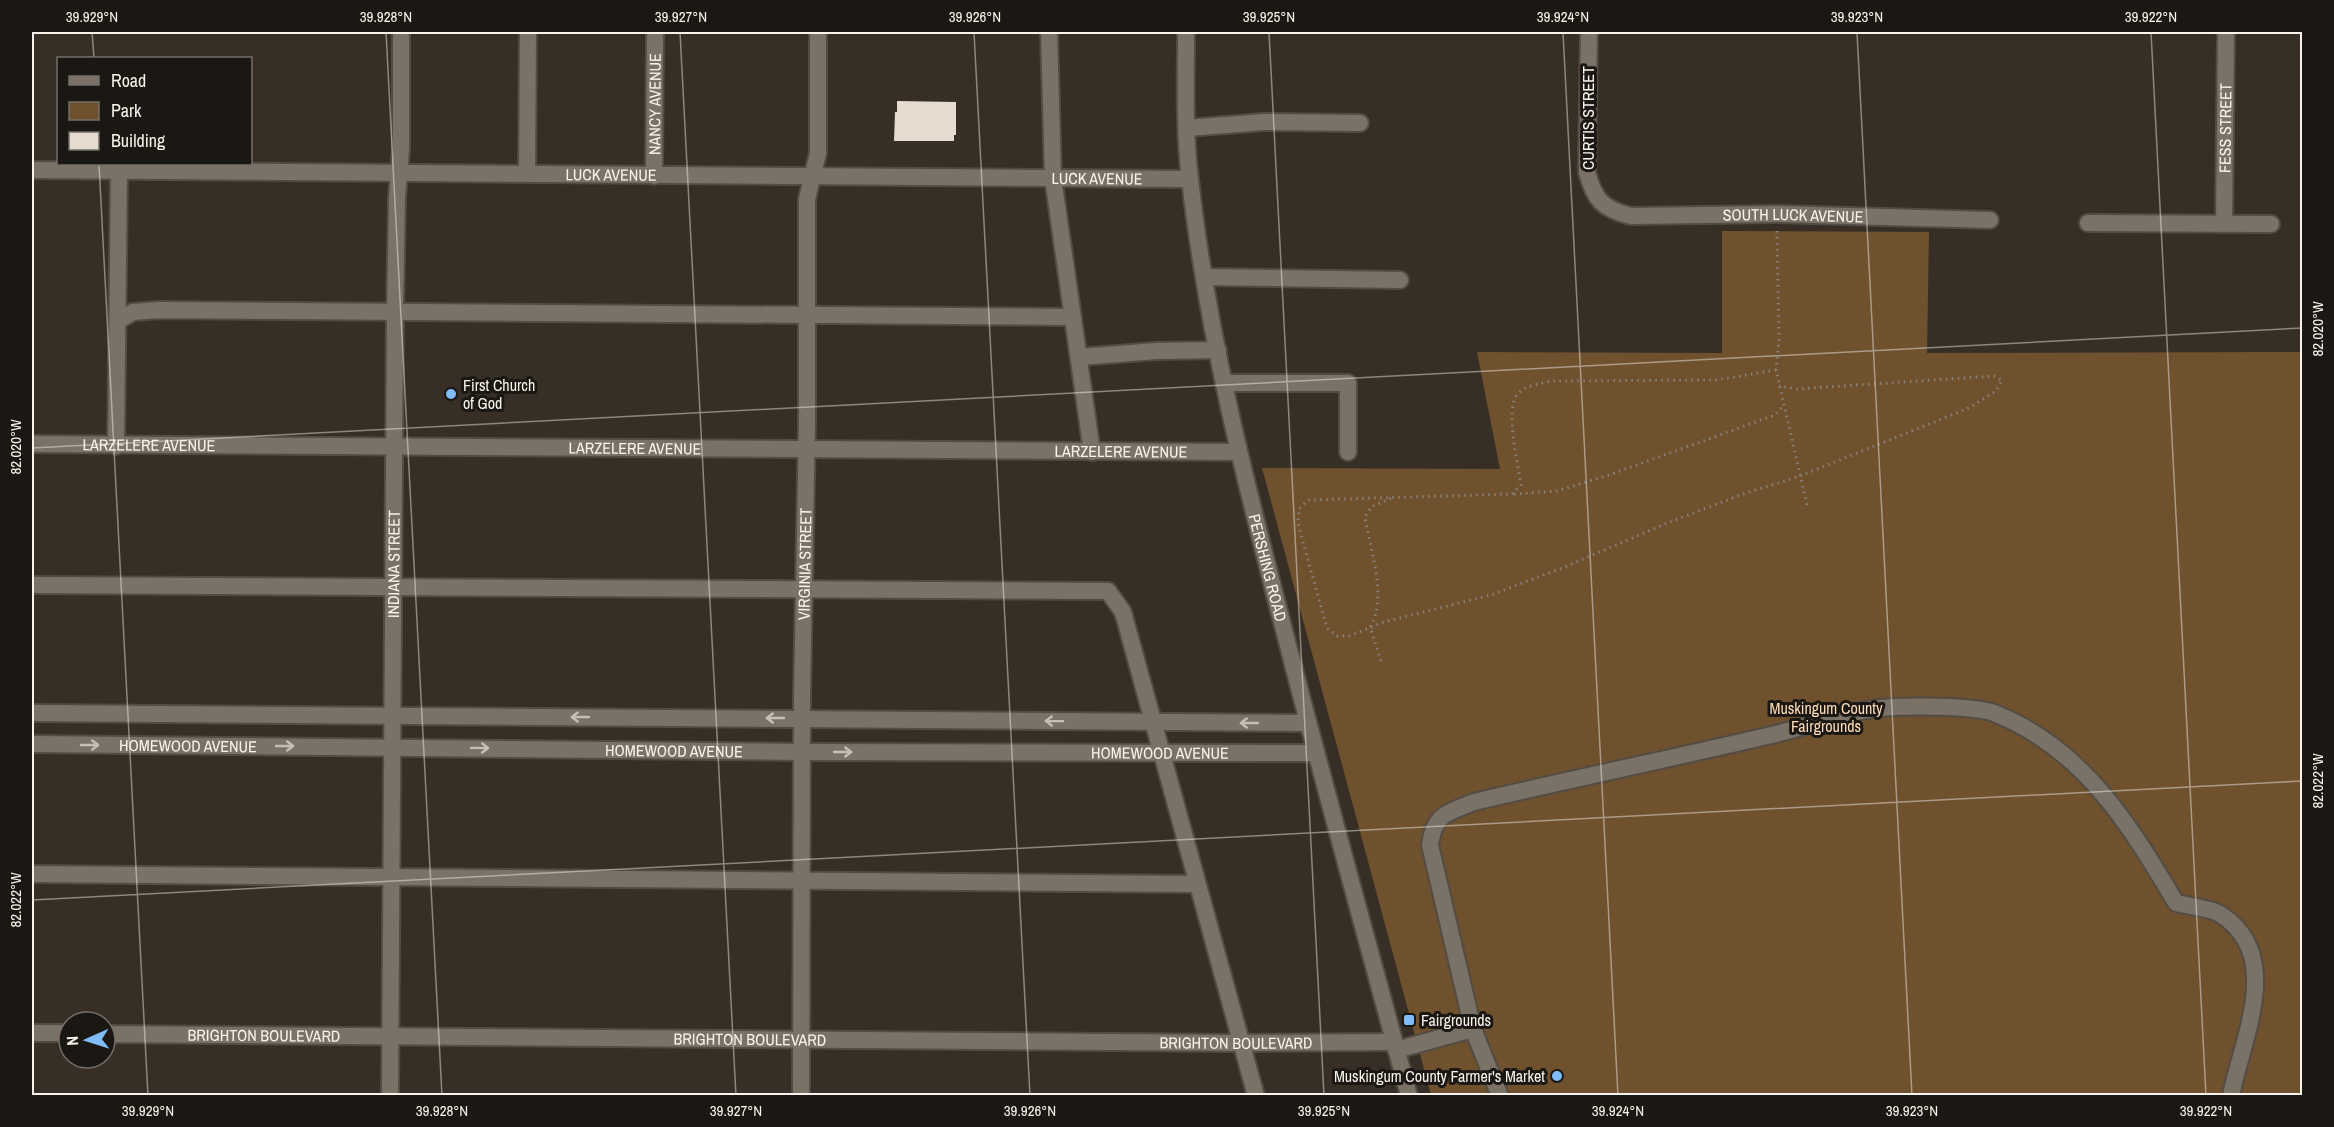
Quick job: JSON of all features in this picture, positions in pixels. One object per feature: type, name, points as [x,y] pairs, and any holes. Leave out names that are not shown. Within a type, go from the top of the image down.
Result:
[{"type":"street","name":"INDIANA STREET","points":[[390,1095],[395,311],[401,32]]},
{"type":"street","points":[[527,174],[528,32]]},
{"type":"street","name":"NANCY AVENUE","points":[[654,176],[655,32]]},
{"type":"street","name":"VIRGINIA STREET","points":[[801,1095],[807,199],[818,153],[818,32]]},
{"type":"street","points":[[1049,32],[1053,178],[1092,452]]},
{"type":"street","name":"PERSHING ROAD","points":[[1186,32],[1186,128],[1190,179],[1205,277],[1238,452],[1308,723],[1409,1095]]},
{"type":"street","name":"CURTIS STREET","points":[[1589,32],[1587,172],[1599,202]]},
{"type":"street","name":"FESS STREET","points":[[2224,224],[2226,32]]},
{"type":"street","points":[[1186,128],[1264,122],[1360,123]]},
{"type":"street","name":"LUCK AVENUE","points":[[32,170],[1190,179]]},
{"type":"street","points":[[116,446],[119,171]]},
{"type":"street","name":"SOUTH LUCK AVENUE","points":[[1599,202],[1614,212],[1631,216],[1777,214],[1990,220]]},
{"type":"street","points":[[2088,223],[2271,224]]},
{"type":"street","points":[[1205,277],[1400,280]]},
{"type":"street","points":[[118,321],[133,312],[159,310],[1071,317]]},
{"type":"street","points":[[1079,357],[1156,351],[1218,350]]},
{"type":"street","points":[[1224,383],[1348,383],[1348,452]]},
{"type":"street","name":"LARZELERE AVENUE","points":[[32,444],[1238,452]]},
{"type":"street","points":[[32,585],[1108,591],[1123,612],[1196,884],[1256,1095]]},
{"type":"street","points":[[1500,1095],[1473,1029],[1430,845],[1432,828],[1441,816],[1474,802],[1769,736],[1834,717],[1881,708],[1967,708],[1993,713],[2030,731],[2075,764],[2102,791],[2138,838],[2176,903],[2219,913],[2241,933],[2253,953],[2255,997],[2231,1095]]},
{"type":"street","name":"HOMEWOOD AVENUE","points":[[32,713],[1308,723]]},
{"type":"street","name":"HOMEWOOD AVENUE","points":[[32,744],[802,752],[1316,753]]},
{"type":"street","points":[[32,874],[1196,884]]},
{"type":"street","name":"BRIGHTON BOULEVARD","points":[[117,1034],[1395,1046],[1473,1029]]},
{"type":"street","points":[[32,1033],[57,1033]]},
{"type":"path","points":[[1777,214],[1779,340],[1776,370],[1808,510]]},
{"type":"path","points":[[1512,494],[1521,485],[1512,416],[1516,396],[1525,388],[1551,381],[1716,380],[1776,370]]},
{"type":"path","points":[[1779,386],[1797,389],[1994,376],[2002,380],[1996,391],[1969,408],[1800,476],[1680,518],[1491,595],[1370,627],[1349,636],[1337,636],[1328,627],[1298,524],[1299,509],[1308,500],[1557,491],[1609,475],[1775,415],[1783,405]]},
{"type":"path","points":[[1370,627],[1376,618],[1379,597],[1365,517],[1371,507],[1394,497]]},
{"type":"path","points":[[1370,627],[1381,661]]},
{"type":"green space","name":"Muskingum County Fairgrounds","points":[[1722,231],[1929,232],[1927,353],[2302,352],[2302,1095],[1431,1095],[1262,468],[1500,469],[1477,352],[1722,353]]},
{"type":"building","points":[[897,101],[956,102],[954,141],[894,141]]},
{"type":"place","name":"First Church of God","points":[[451,394]]},
{"type":"place","name":"Fairgrounds","points":[[1409,1020]]},
{"type":"place","name":"Muskingum County Farmer's Market","points":[[1557,1076]]}]
